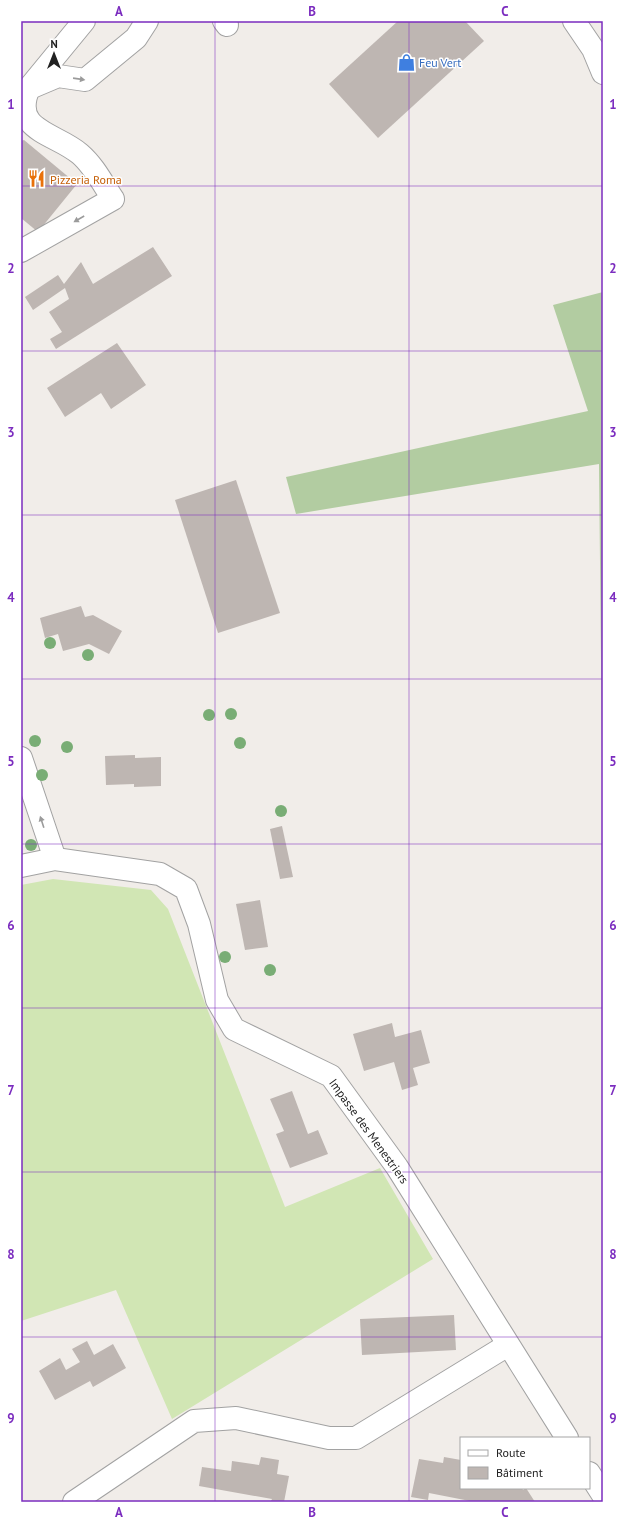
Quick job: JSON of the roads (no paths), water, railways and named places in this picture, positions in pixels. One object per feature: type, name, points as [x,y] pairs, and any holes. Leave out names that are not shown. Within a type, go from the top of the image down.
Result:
[{"type":"street","points":[[21,251],[113,199],[93,169],[80,153],[34,127],[28,120],[26,98],[84,21]]},
{"type":"street","points":[[26,98],[58,76],[85,80],[136,38],[147,21]]},
{"type":"street","points":[[574,21],[593,49],[603,74]]},
{"type":"street","points":[[21,758],[54,859],[21,866]]},
{"type":"street","name":"Impasse des Menestriers","points":[[54,859],[160,874],[186,889],[199,924],[217,1000],[234,1029],[331,1076],[397,1167],[566,1437]]},
{"type":"street","points":[[74,1502],[194,1420],[236,1418],[329,1438],[356,1438],[508,1345]]},
{"type":"street","points":[[590,1475],[603,1495]]},
{"type":"place","name":"Feu Vert","points":[[406,62]]},
{"type":"place","name":"Pizzeria Roma","points":[[37,179]]}]
